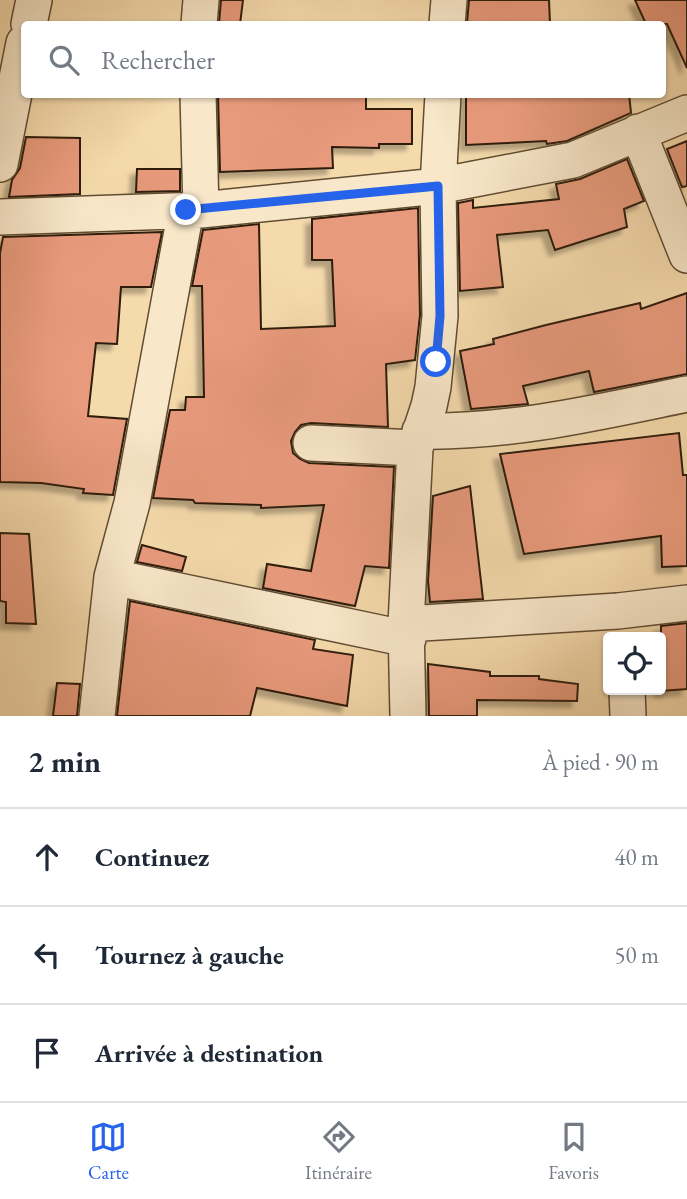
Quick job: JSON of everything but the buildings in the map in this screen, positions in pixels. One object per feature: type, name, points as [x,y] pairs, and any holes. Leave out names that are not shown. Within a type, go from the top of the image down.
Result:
[{"type":"street","points":[[30,21],[34,0]]},
{"type":"street","points":[[199,21],[201,0]]},
{"type":"street","points":[[447,21],[449,0]]},
{"type":"street","points":[[0,164],[21,58]]},
{"type":"street","points":[[97,716],[112,577],[132,503],[194,210],[198,98]]},
{"type":"street","points":[[408,716],[407,631],[417,439],[433,387],[440,316],[438,186],[443,98]]},
{"type":"street","points":[[0,217],[194,210],[438,186],[573,160],[687,113]]},
{"type":"street","points":[[638,132],[687,255]]},
{"type":"street","points":[[311,443],[417,439],[592,414],[687,394]]},
{"type":"street","points":[[112,577],[407,631],[620,624],[687,603]]},
{"type":"street","points":[[626,695],[628,716]]},
{"type":"route","points":[[186,210],[438,186],[440,316],[436,362]]}]
